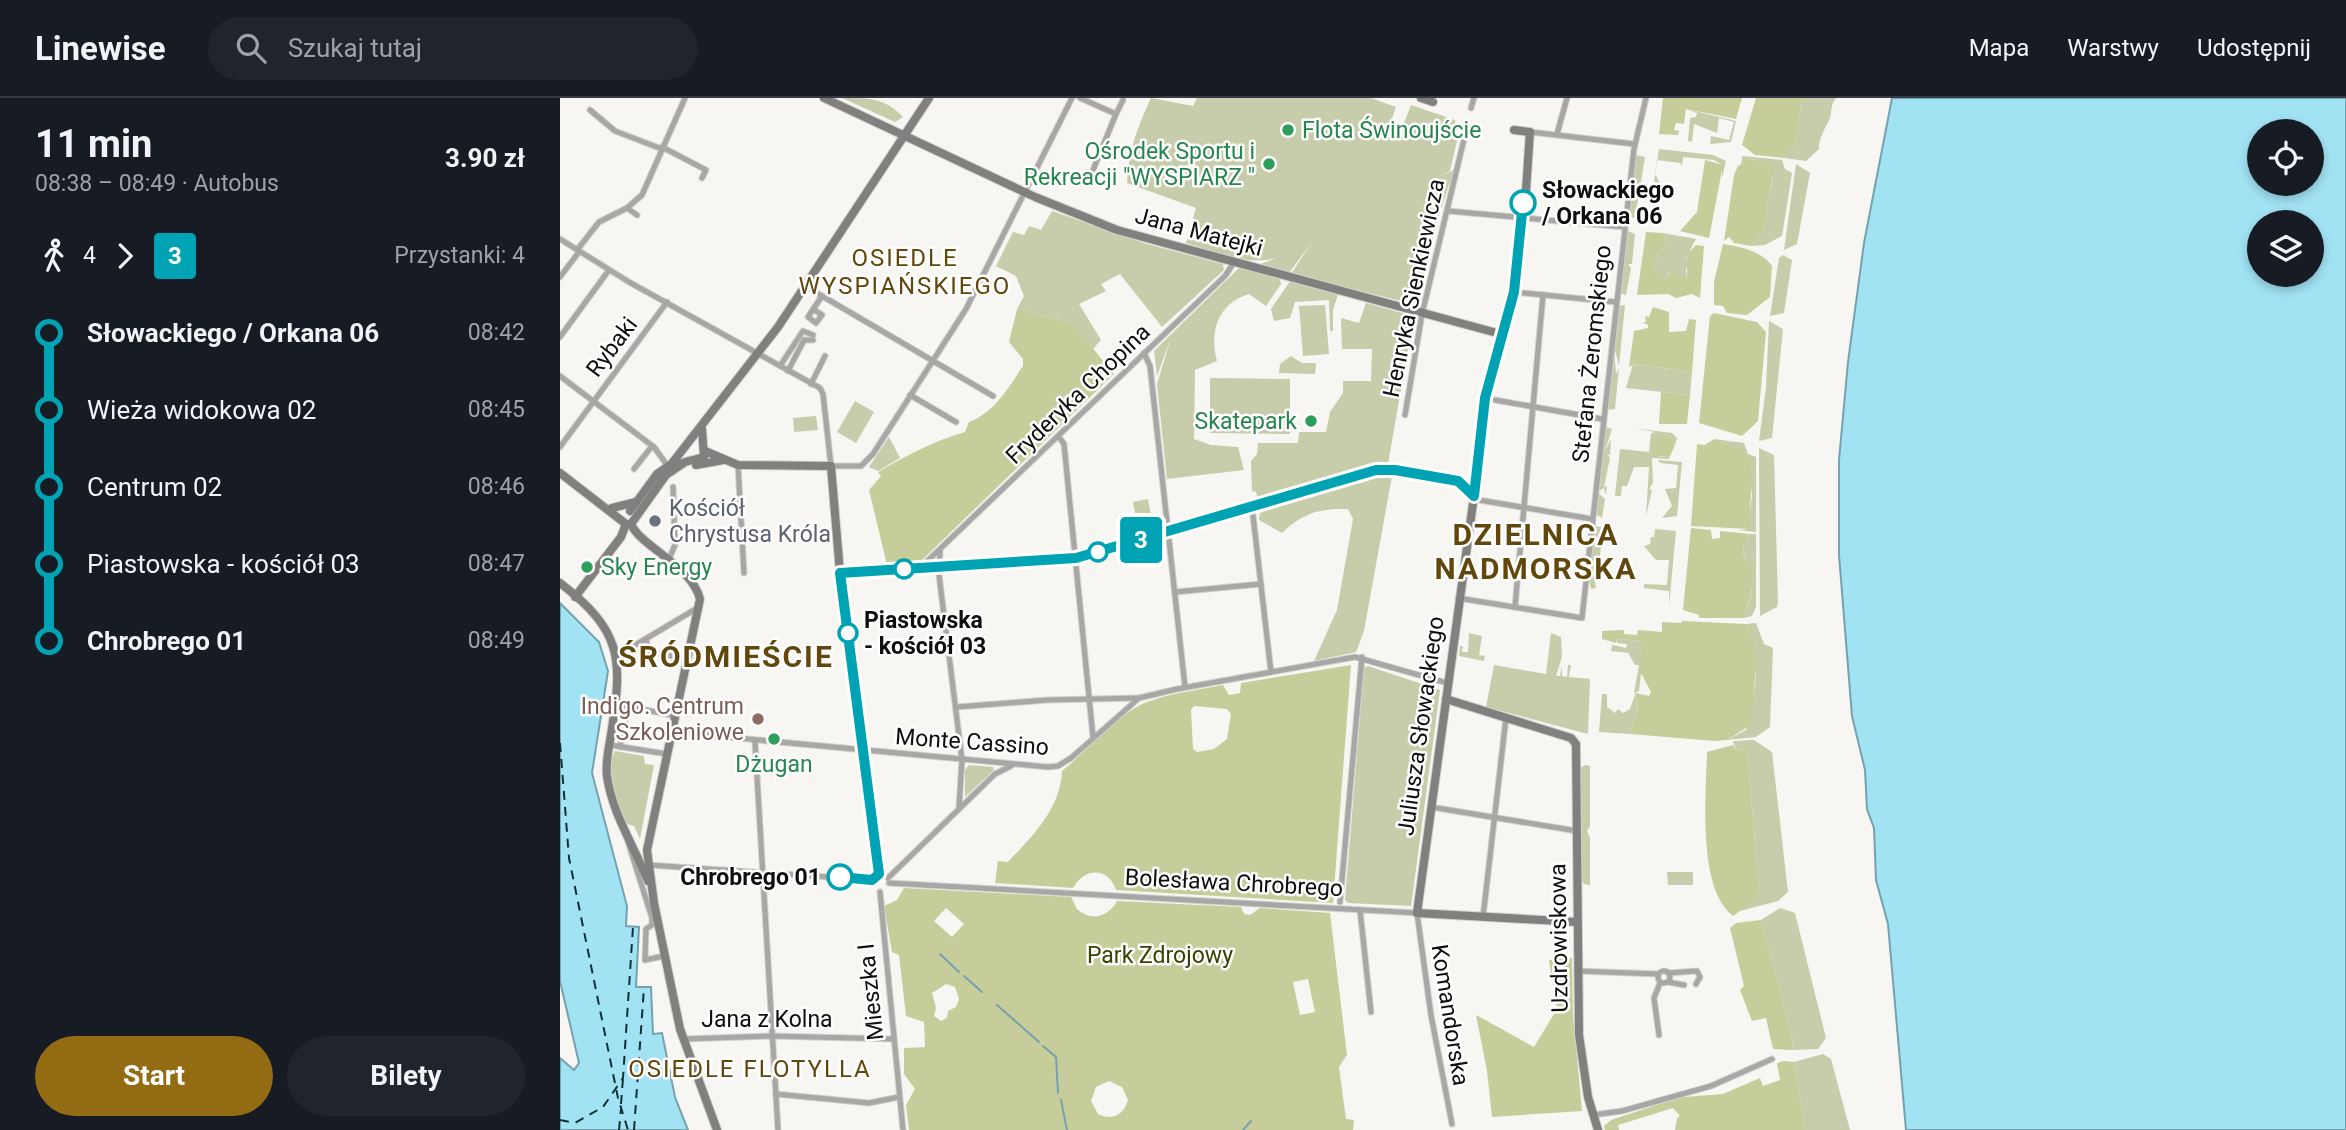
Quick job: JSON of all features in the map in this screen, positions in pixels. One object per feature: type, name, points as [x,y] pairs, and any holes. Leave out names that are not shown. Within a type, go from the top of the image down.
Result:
[{"type":"street","points":[[560,277],[599,222],[642,195],[685,98]]},
{"type":"street","name":"Jana Matejki","points":[[824,98],[1026,193],[1116,230],[1422,314],[1501,332]]},
{"type":"street","points":[[612,508],[640,503],[666,475],[805,286],[929,98]]},
{"type":"street","points":[[575,597],[621,537],[628,518],[674,464],[698,453],[738,465],[853,467],[866,462],[967,309],[1072,98]]},
{"type":"street","points":[[1080,98],[1116,114]]},
{"type":"street","points":[[1421,98],[1433,102]]},
{"type":"street","points":[[1471,108],[1474,98]]},
{"type":"street","points":[[1557,134],[1567,98]]},
{"type":"street","name":"Stefana Żeromskiego","points":[[1515,607],[1582,618],[1634,144],[1646,98]]},
{"type":"street","points":[[1093,170],[1123,100]]},
{"type":"street","points":[[590,110],[615,131],[662,148],[706,170],[702,178]]},
{"type":"street","name":"Henryka Sienkiewicza","points":[[1405,415],[1422,314],[1467,127]]},
{"type":"street","points":[[1529,143],[1514,130],[1634,144]]},
{"type":"street","name":"Juliusza Słowackiego","points":[[1417,913],[1485,398],[1514,292],[1530,132]]},
{"type":"street","points":[[623,209],[636,215]]},
{"type":"street","points":[[1448,211],[1625,227]]},
{"type":"street","points":[[560,239],[609,270],[811,384],[823,394],[840,573],[879,874],[889,881]]},
{"type":"street","name":"Fryderyka Chopina","points":[[919,568],[1225,276],[1235,261]]},
{"type":"street","name":"Rybaki","points":[[560,337],[609,270]]},
{"type":"street","points":[[805,286],[993,396]]},
{"type":"street","points":[[1514,292],[1615,302]]},
{"type":"street","points":[[1458,598],[1515,607],[1543,295]]},
{"type":"street","points":[[813,309],[822,296]]},
{"type":"street","name":"Rybaki","points":[[560,447],[667,302]]},
{"type":"street","points":[[780,366],[803,331],[813,337],[804,340],[788,371]]},
{"type":"street","points":[[1144,353],[1150,366],[1185,687]]},
{"type":"street","points":[[811,384],[825,356]]},
{"type":"street","points":[[560,376],[674,464],[722,459]]},
{"type":"street","points":[[910,395],[956,422]]},
{"type":"street","points":[[1495,400],[1602,419]]},
{"type":"street","points":[[698,453],[703,426]]},
{"type":"street","points":[[695,437],[698,453]]},
{"type":"street","points":[[1059,437],[1064,444],[1093,737]]},
{"type":"street","points":[[634,469],[652,446]]},
{"type":"street","points":[[738,465],[744,573]]},
{"type":"street","points":[[840,573],[1076,558],[1383,469]]},
{"type":"street","points":[[560,473],[628,518]]},
{"type":"street","points":[[1415,474],[1458,481],[1479,500],[1592,519]]},
{"type":"street","points":[[669,559],[675,545],[673,487]]},
{"type":"street","points":[[594,498],[628,518],[635,533],[652,544]]},
{"type":"street","points":[[640,503],[639,531],[698,592],[699,607],[647,843],[645,866]]},
{"type":"street","points":[[1252,507],[1271,672]]},
{"type":"street","points":[[942,548],[939,567],[962,760],[959,808]]},
{"type":"street","points":[[934,555],[934,563],[939,567]]},
{"type":"street","points":[[560,583],[605,631],[617,656],[620,678],[610,745],[608,784],[626,834],[645,866],[683,1039],[717,1130]]},
{"type":"street","points":[[1175,592],[1261,584]]},
{"type":"street","points":[[617,656],[699,607]]},
{"type":"street","points":[[646,639],[649,652],[688,659]]},
{"type":"street","points":[[956,707],[1139,698],[1185,687],[1362,657],[1447,683]]},
{"type":"street","points":[[1342,906],[1362,657]]},
{"type":"street","name":"Monte Cassino","points":[[672,732],[1014,765],[1058,766],[1139,698]]},
{"type":"street","points":[[1446,699],[1506,718],[1483,917]]},
{"type":"street","points":[[616,704],[676,716]]},
{"type":"street","points":[[620,747],[628,706]]},
{"type":"street","name":"Uzdrowiskowa","points":[[1506,718],[1571,738],[1576,744],[1580,1049],[1598,1130]]},
{"type":"street","points":[[755,742],[778,1130]]},
{"type":"street","points":[[610,745],[667,754]]},
{"type":"street","points":[[872,880],[873,887],[880,892],[886,890],[889,881],[959,808],[995,774],[1014,765]]},
{"type":"street","points":[[1431,807],[1577,831]]},
{"type":"street","points":[[626,834],[629,853],[643,885],[652,918],[652,925],[646,929],[648,960],[664,956]]},
{"type":"street","points":[[633,846],[647,843]]},
{"type":"street","points":[[645,866],[872,880],[879,874]]},
{"type":"street","name":"Bolesława Chrobrego","points":[[889,881],[1577,922]]},
{"type":"street","name":"Mieszka I","points":[[880,892],[903,1130]]},
{"type":"street","points":[[1360,910],[1371,1013]]},
{"type":"street","name":"Komandorska","points":[[1417,913],[1431,1015],[1452,1124]]},
{"type":"street","points":[[1577,971],[1658,974],[1697,971],[1700,977],[1696,984]]},
{"type":"street","points":[[1668,973],[1668,982]]},
{"type":"street","points":[[1658,974],[1660,983],[1654,998],[1659,1035]]},
{"type":"street","points":[[1660,983],[1684,985]]},
{"type":"street","name":"Jana z Kolna","points":[[683,1039],[771,1036],[893,1039]]},
{"type":"street","points":[[1593,1115],[1622,1111],[1711,1086],[1772,1059]]},
{"type":"street","points":[[776,1094],[869,1103],[899,1097]]},
{"type":"green space","points":[[842,98],[876,100],[890,106],[903,117],[895,122]]},
{"type":"green space","points":[[1151,98],[1193,106],[1197,98],[1371,98],[1396,107],[1387,134],[1398,139],[1411,105],[1455,120],[1458,137],[1450,171],[1436,178],[1454,170],[1441,209],[1423,207],[1440,210],[1417,305],[1291,274],[1312,242],[1289,273],[1258,265],[1276,258],[1238,258],[1186,243],[1196,208],[1127,183],[1129,160]]},
{"type":"green space","points":[[1663,98],[1742,98],[1736,119],[1686,109],[1684,124],[1676,123],[1674,130],[1679,131],[1678,135],[1659,134]]},
{"type":"green space","points":[[1756,98],[1802,98],[1795,146],[1788,148],[1784,158],[1755,155],[1742,145]]},
{"type":"green space","points":[[1802,98],[1836,98],[1821,136],[1819,149],[1806,161],[1784,158],[1788,148],[1795,146]]},
{"type":"green space","points":[[1686,109],[1736,121],[1731,142],[1710,144],[1711,136],[1729,140],[1734,122],[1719,118],[1717,133],[1694,124],[1692,142],[1688,141],[1690,118],[1696,117],[1697,113]]},
{"type":"green space","points":[[1659,149],[1713,155],[1726,161],[1722,178],[1722,165],[1714,160],[1683,157],[1682,166],[1680,163],[1657,160]]},
{"type":"green space","points":[[1636,155],[1645,157],[1635,218],[1628,217]]},
{"type":"green space","points":[[1742,156],[1782,160],[1785,169],[1792,173],[1782,236],[1765,245],[1751,246],[1764,225],[1773,177],[1772,167],[1770,162],[1750,159],[1741,167]]},
{"type":"green space","points":[[1750,159],[1773,162],[1773,177],[1764,225],[1751,246],[1734,243],[1729,237],[1724,241],[1734,175],[1738,166]]},
{"type":"green space","points":[[1705,160],[1723,165],[1709,238],[1680,231],[1697,212]]},
{"type":"green space","points":[[1796,164],[1810,173],[1797,244],[1784,250]]},
{"type":"green space","points":[[1052,211],[1147,244],[1223,264],[1224,270],[1162,327],[1120,274],[1101,284],[1106,291],[1079,304],[1101,340],[1093,349],[1072,323],[1017,309],[1024,296],[1016,276],[996,266],[1013,232],[1024,235],[1029,226],[1041,230]]},
{"type":"green space","points":[[1627,231],[1635,234],[1632,264],[1628,264],[1631,268],[1626,295],[1619,293]]},
{"type":"green space","points":[[1646,232],[1663,233],[1667,245],[1657,255],[1654,268],[1664,279],[1672,272],[1687,279],[1687,254],[1696,245],[1704,246],[1700,298],[1692,294],[1676,298],[1668,294],[1637,295]]},
{"type":"green space","points":[[1663,233],[1696,239],[1686,258],[1689,263],[1686,269],[1687,280],[1670,273],[1663,280],[1654,268],[1657,255],[1667,245]]},
{"type":"green space","points":[[1723,244],[1756,253],[1772,266],[1770,297],[1747,315],[1727,313],[1723,306],[1714,305],[1714,282]]},
{"type":"green space","points":[[1783,255],[1792,260],[1784,313],[1770,316],[1779,258]]},
{"type":"green space","points":[[1240,267],[1279,274],[1281,284],[1266,306],[1249,294],[1230,304],[1218,320],[1214,340],[1217,361],[1195,370],[1194,439],[1211,445],[1238,447],[1244,470],[1167,479],[1157,384],[1171,338],[1157,376],[1154,351]]},
{"type":"green space","points":[[1293,277],[1339,291],[1333,310],[1333,331],[1330,331],[1329,300],[1295,302],[1290,318],[1274,321],[1271,309]]},
{"type":"green space","points":[[1366,303],[1405,314],[1413,320],[1388,464],[1369,465],[1258,499],[1256,492],[1252,491],[1251,461],[1257,454],[1258,443],[1298,443],[1299,432],[1326,432],[1330,412],[1343,393],[1343,381],[1371,381],[1372,349],[1342,349],[1341,318],[1359,323]]},
{"type":"green space","points":[[1325,305],[1329,354],[1303,356],[1299,306]]},
{"type":"green space","points":[[1625,305],[1619,366],[1614,347],[1616,374],[1619,368],[1615,409],[1605,410],[1618,306]]},
{"type":"green space","points":[[1653,307],[1669,312],[1669,332],[1686,331],[1689,319],[1696,320],[1692,372],[1634,364],[1629,367],[1634,331],[1648,328],[1648,325],[1642,322],[1646,322],[1645,316],[1649,317]]},
{"type":"green space","points":[[1017,309],[1072,323],[1114,374],[919,563],[887,565],[869,490],[881,476],[878,472],[931,444],[965,432],[969,422],[986,412],[1000,398],[1023,366],[1023,359],[1009,342]]},
{"type":"green space","points":[[1714,313],[1757,322],[1766,332],[1758,421],[1742,436],[1699,423],[1710,316]]},
{"type":"green space","points":[[1769,321],[1783,329],[1772,438],[1759,441],[1766,387]]},
{"type":"green space","points":[[1291,356],[1302,363],[1316,363],[1315,374],[1279,373],[1280,364]]},
{"type":"green space","points":[[1633,364],[1692,372],[1690,395],[1626,388]]},
{"type":"green space","points":[[1210,378],[1290,379],[1290,434],[1210,433]]},
{"type":"green space","points":[[1661,392],[1690,395],[1687,424],[1659,424]]},
{"type":"green space","points":[[855,401],[874,412],[856,443],[837,432]]},
{"type":"green space","points":[[816,416],[818,430],[794,432],[793,418]]},
{"type":"green space","points":[[1604,426],[1612,429],[1605,451],[1611,439],[1604,487],[1607,486],[1606,495],[1604,488],[1597,492]]},
{"type":"green space","points":[[1634,428],[1672,433],[1677,438],[1675,445],[1673,437],[1662,434],[1658,457],[1670,456],[1669,459],[1652,458],[1653,483],[1649,489],[1652,490],[1646,516],[1649,467],[1634,467],[1627,486],[1622,486],[1621,496],[1615,496],[1620,449],[1649,452],[1651,433],[1655,432]]},
{"type":"green space","points":[[1662,434],[1673,437],[1675,445],[1670,456],[1652,457],[1654,439]]},
{"type":"green space","points":[[889,437],[900,458],[878,471],[869,467]]},
{"type":"green space","points":[[1714,439],[1744,443],[1748,454],[1756,457],[1756,532],[1738,530],[1748,529],[1752,495],[1748,457]]},
{"type":"green space","points":[[1714,439],[1735,449],[1741,448],[1749,459],[1752,475],[1749,529],[1691,526],[1697,444],[1705,445]]},
{"type":"green space","points":[[1759,448],[1774,455],[1778,602],[1777,607],[1760,616]]},
{"type":"green space","points":[[1658,460],[1682,462],[1677,516],[1662,518],[1672,506],[1665,489],[1676,488],[1678,465],[1660,463]]},
{"type":"green space","points":[[1392,476],[1364,631],[1356,652],[1314,661],[1337,610],[1353,519],[1348,509],[1320,511],[1304,516],[1282,533],[1259,520],[1260,513],[1367,477]]},
{"type":"green space","points":[[1597,492],[1605,499],[1602,518],[1595,514]]},
{"type":"green space","points":[[1148,499],[1153,528],[1138,531],[1133,502]]},
{"type":"green space","points":[[1593,525],[1603,528],[1598,578],[1595,570],[1593,571],[1596,588],[1591,589],[1588,576]]},
{"type":"green space","points":[[1691,528],[1711,530],[1712,539],[1720,538],[1720,531],[1750,534],[1743,543],[1753,578],[1744,618],[1699,618],[1699,615],[1683,610]]},
{"type":"green space","points":[[1655,529],[1676,531],[1669,606],[1669,591],[1644,588],[1644,584],[1667,585],[1669,560],[1656,560],[1644,546],[1650,544]]},
{"type":"green space","points":[[1750,534],[1756,534],[1756,607],[1752,616],[1744,618],[1752,585],[1743,542]]},
{"type":"green space","points":[[1662,622],[1746,624],[1757,656],[1751,725],[1727,740],[1630,734],[1638,712],[1635,693],[1649,696],[1651,692],[1641,673],[1640,641],[1617,639],[1616,643],[1602,639],[1602,631],[1624,630],[1624,634],[1637,635],[1638,630],[1662,632]]},
{"type":"green space","points":[[1756,623],[1764,644],[1773,648],[1770,727],[1756,737],[1727,740],[1746,730],[1756,677],[1754,653],[1746,624]]},
{"type":"green space","points":[[1469,633],[1482,636],[1479,655],[1485,656],[1484,661],[1459,656],[1460,646],[1463,646],[1462,652],[1468,652]]},
{"type":"green space","points":[[1551,633],[1561,637],[1562,657],[1556,676],[1560,676],[1562,665],[1562,676],[1567,677],[1568,665],[1571,665],[1569,677],[1590,679],[1588,734],[1486,707],[1494,665],[1546,674]]},
{"type":"green space","points":[[1617,639],[1640,641],[1642,665],[1639,691],[1634,693],[1639,665],[1635,665],[1628,653],[1611,651],[1612,645],[1604,643],[1626,648],[1627,644],[1617,643]]},
{"type":"green space","points":[[1351,665],[1333,903],[1116,890],[1107,877],[1096,872],[1083,876],[1073,888],[995,883],[998,861],[1008,862],[1036,832],[1051,810],[1062,771],[1114,723],[1136,707],[1156,699],[1223,685],[1229,695],[1240,693],[1241,683]],"holes":[[[1194,706],[1227,709],[1231,714],[1227,739],[1214,749],[1197,752],[1193,749],[1191,710]]]},
{"type":"green space","points":[[1368,666],[1440,690],[1411,906],[1348,903],[1345,900],[1364,668]]},
{"type":"green space","points":[[1602,694],[1607,694],[1607,707],[1615,713],[1618,709],[1623,713],[1630,709],[1635,695],[1638,712],[1630,734],[1599,732]]},
{"type":"green space","points":[[1754,740],[1772,752],[1788,892],[1778,901],[1740,911],[1759,891],[1747,749],[1736,750],[1733,741]]},
{"type":"green space","points":[[1733,745],[1736,750],[1747,749],[1759,891],[1750,904],[1733,916],[1722,903],[1714,885],[1706,840],[1705,815],[1707,752]]},
{"type":"green space","points":[[615,751],[644,756],[645,764],[654,765],[640,839],[634,826],[627,824],[613,788],[611,768]]},
{"type":"green space","points":[[969,765],[993,767],[994,770],[965,797],[965,770]]},
{"type":"green space","points":[[1590,766],[1590,826],[1587,831],[1590,838],[1590,885],[1584,884],[1579,875],[1580,768]]},
{"type":"green space","points":[[1667,872],[1693,872],[1693,885],[1668,885]]},
{"type":"green space","name":"Park Zdrojowy","points":[[904,888],[1071,897],[1077,909],[1094,916],[1109,911],[1117,901],[1241,907],[1244,914],[1250,915],[1260,908],[1330,913],[1347,1055],[1339,1067],[1346,1119],[1354,1120],[1353,1130],[909,1130],[906,1105],[915,1089],[904,1074],[904,1048],[925,1047],[924,1022],[906,1016],[899,955],[892,952],[884,906],[897,900]],"holes":[[[946,908],[964,924],[952,937],[934,921]],[[1308,979],[1315,1012],[1300,1015],[1293,982]],[[946,984],[955,987],[959,999],[956,1007],[948,1011],[947,1018],[941,1021],[934,1016],[936,1008],[932,993]],[[1109,1081],[1122,1087],[1128,1100],[1124,1109],[1113,1117],[1098,1114],[1091,1101],[1096,1087]]]},
{"type":"green space","points":[[1780,908],[1795,913],[1826,1038],[1818,1049],[1792,1050],[1793,1041],[1761,920]]},
{"type":"green space","points":[[1761,920],[1793,1041],[1792,1050],[1773,1049],[1766,1018],[1752,1021],[1740,990],[1744,986],[1730,928],[1736,923]]},
{"type":"green space","points":[[1572,958],[1573,1014],[1582,1111],[1492,1117],[1487,1071],[1476,1015],[1534,1047],[1557,1009],[1549,960]]},
{"type":"green space","points":[[1823,1054],[1831,1059],[1850,1130],[1805,1130],[1794,1062]]},
{"type":"green space","points":[[1794,1062],[1805,1130],[1675,1130],[1677,1118],[1680,1116],[1673,1108],[1618,1125],[1619,1130],[1605,1130],[1604,1126],[1611,1120],[1662,1103],[1684,1097],[1723,1094],[1760,1078],[1763,1086],[1780,1080],[1777,1063]]},
{"type":"water","points":[[1892,98],[2346,98],[2346,1130],[1906,1130],[1888,924],[1876,880],[1874,828],[1867,809],[1865,770],[1852,716],[1839,555],[1839,460],[1848,362],[1864,243]]},
{"type":"water","points":[[560,603],[599,642],[608,671],[592,773],[627,906],[626,926],[639,927],[636,987],[651,987],[653,1034],[662,1033],[675,1097],[688,1130],[560,1130],[560,1058],[574,1070],[579,1063],[560,981]]},
{"type":"waterway","points":[[940,954],[959,972]]},
{"type":"waterway","points":[[964,976],[982,992]]},
{"type":"waterway","points":[[997,1005],[1039,1042]]},
{"type":"waterway","points":[[1043,1046],[1056,1057],[1058,1093]]},
{"type":"waterway","points":[[1061,1100],[1067,1130]]},
{"type":"waterway","points":[[1243,1130],[1251,1121]]},
{"type":"ferry route","points":[[560,743],[569,858],[618,1098],[628,1130]]},
{"type":"ferry route","points":[[560,1120],[575,1123],[603,1107],[623,1078],[633,927]]},
{"type":"ferry route","points":[[634,1130],[644,987]]},
{"type":"ferry route","points":[[621,1104],[623,1078]]},
{"type":"ferry route","points":[[619,1130],[621,1109]]},
{"type":"bus line","name":"3","points":[[840,877],[872,880],[879,874],[840,573],[1066,560],[1376,470],[1389,469],[1463,482],[1474,496],[1488,382],[1514,292],[1523,203]]},
{"type":"place","name":"Flota Świnoujście","points":[[1288,130]]},
{"type":"place","name":"Ośrodek Sportu i Rekreacji \"WYSPIARZ \"","points":[[1269,164]]},
{"type":"place","name":"Słowackiego / Orkana 06","points":[[1523,203]]},
{"type":"place","name":"Skatepark","points":[[1311,421]]},
{"type":"place","name":"Kościół Chrystusa Króla","points":[[655,521]]},
{"type":"place","name":"Sky Energy","points":[[587,567]]},
{"type":"place","name":"Piastowska - kościół 03","points":[[848,633]]},
{"type":"place","name":"Indigo. Centrum Szkoleniowe","points":[[758,719]]},
{"type":"place","name":"Dżugan","points":[[774,739]]},
{"type":"place","name":"Chrobrego 01","points":[[840,877]]},
{"type":"district","name":"OSIEDLE WYSPIAŃSKIEGO","points":[[905,272]]},
{"type":"district","name":"DZIELNICA NADMORSKA","points":[[1536,551]]},
{"type":"district","name":"ŚRÓDMIEŚCIE","points":[[726,656]]},
{"type":"district","name":"OSIEDLE FLOTYLLA","points":[[750,1069]]}]
